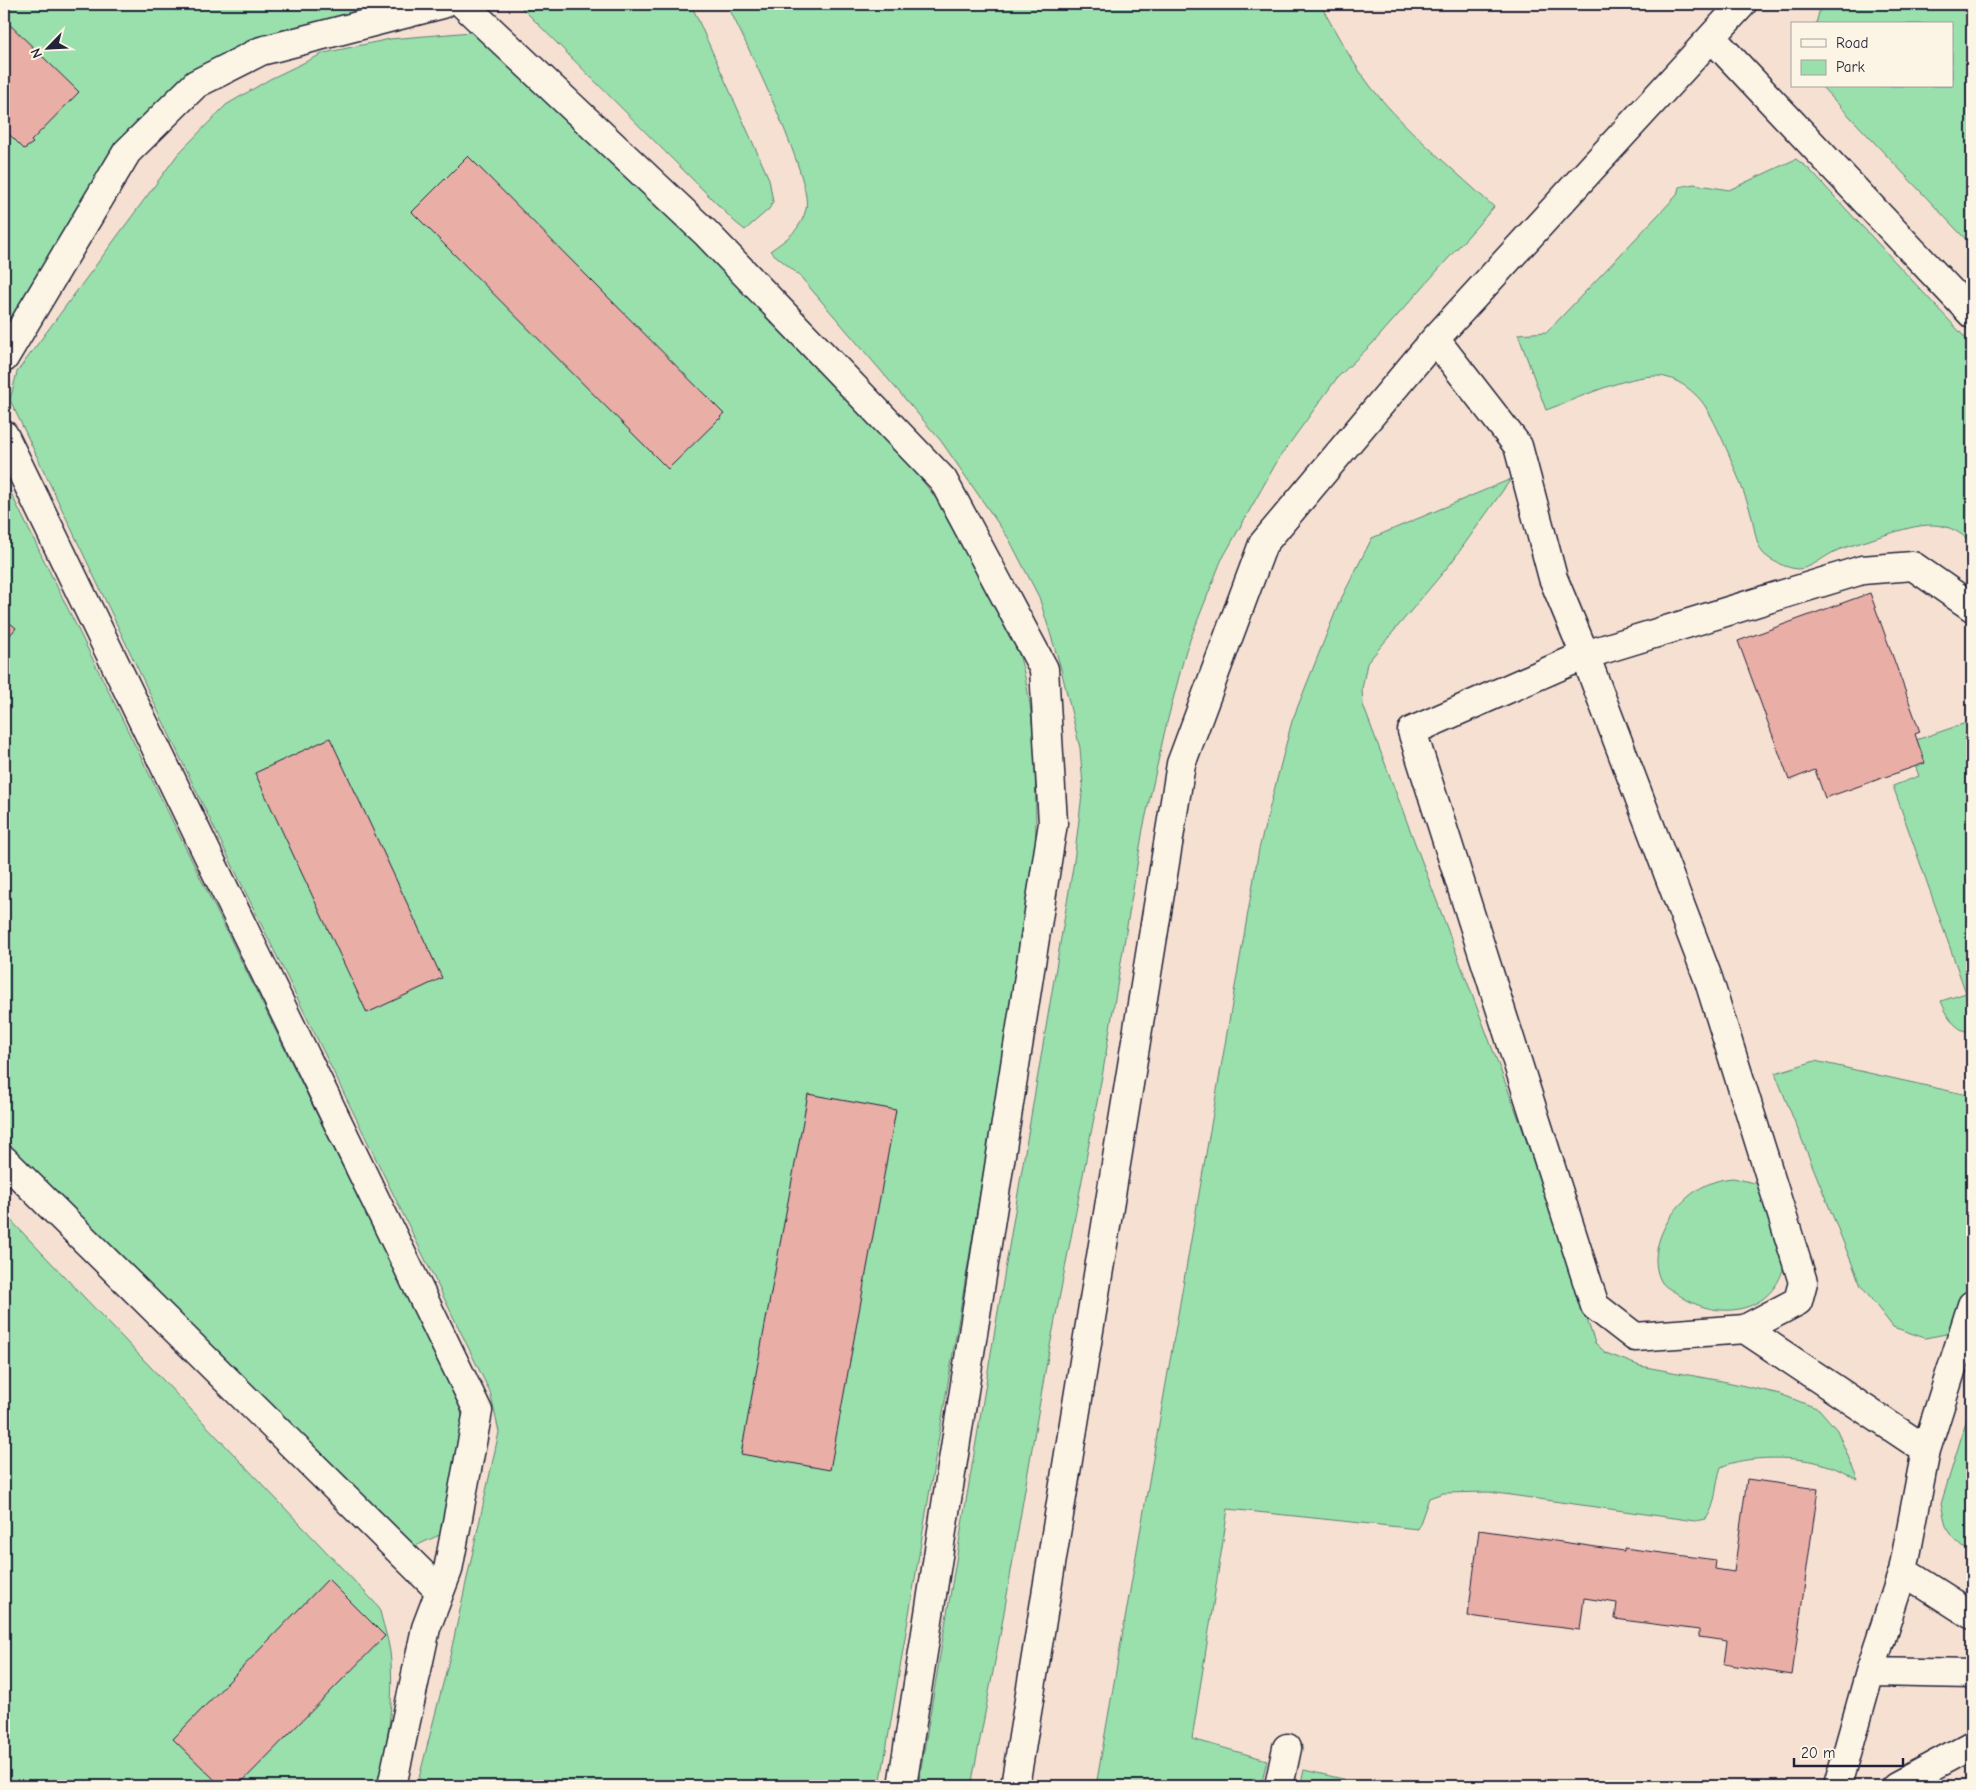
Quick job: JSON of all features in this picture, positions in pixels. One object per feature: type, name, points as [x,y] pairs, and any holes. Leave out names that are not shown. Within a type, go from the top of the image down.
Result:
[{"type":"lane","points":[[4,358],[127,152],[196,84],[261,52],[443,4]]},
{"type":"lane","points":[[463,4],[706,233],[943,480],[1044,669],[1053,823],[902,1786]]},
{"type":"lane","points":[[1016,1786],[1182,764],[1263,544],[1434,339],[1742,4]]},
{"type":"lane","points":[[1712,38],[1972,314]]},
{"type":"lane","points":[[1434,339],[1518,446],[1554,578],[1585,655],[1708,978],[1803,1282],[1798,1301],[1745,1329],[1635,1337],[1595,1306],[1412,731],[1585,655],[1862,570],[1913,566],[1972,607]]},
{"type":"lane","points":[[4,435],[478,1412],[448,1570],[426,1628],[392,1786]]},
{"type":"lane","points":[[4,1160],[440,1590]]},
{"type":"lane","points":[[1838,1786],[1870,1672],[1903,1571],[1926,1450],[1972,1305]]},
{"type":"lane","points":[[1745,1329],[1926,1450]]},
{"type":"lane","points":[[1903,1571],[1972,1615]]},
{"type":"lane","points":[[1870,1672],[1972,1674]]},
{"type":"lane","points":[[1896,1786],[1972,1745]]},
{"type":"lane","points":[[1279,1786],[1287,1748]]},
{"type":"green space","points":[[4,4],[377,4],[258,41],[153,132],[4,333]]},
{"type":"green space","points":[[518,4],[691,4],[769,179],[773,202],[769,209],[745,230],[735,222]]},
{"type":"green space","points":[[727,4],[1320,4],[1355,64],[1380,98],[1421,140],[1494,207],[1373,343],[1337,378],[1279,458],[1221,561],[1186,650],[1165,730],[1143,829],[1103,1071],[1045,1372],[1001,1630],[971,1786],[918,1786],[1074,861],[1083,786],[1080,748],[1060,665],[1039,597],[1009,539],[941,441],[799,275],[770,251],[788,238],[801,223],[806,209],[805,193],[799,169],[776,108]]},
{"type":"green space","points":[[1821,4],[1972,4],[1972,246],[1823,88],[1954,88],[1954,22],[1816,22]]},
{"type":"green space","points":[[483,31],[652,198],[870,420],[907,462],[942,507],[973,554],[999,602],[1019,654],[1025,679],[1030,705],[1035,757],[1036,861],[880,1786],[417,1786],[450,1656],[499,1432],[490,1392],[199,797],[10,400],[17,372],[178,154],[226,105],[270,79],[324,53],[390,39]]},
{"type":"green space","points":[[1796,159],[1809,169],[1972,345],[1972,544],[1961,534],[1950,528],[1928,525],[1843,548],[1808,567],[1797,569],[1788,567],[1770,559],[1760,549],[1746,498],[1711,416],[1701,400],[1678,382],[1658,376],[1632,379],[1546,410],[1518,334],[1547,332],[1677,195],[1679,187],[1694,184],[1729,190]]},
{"type":"green space","points":[[4,479],[459,1403],[467,1438],[444,1533],[391,1557],[4,1161]]},
{"type":"green space","points":[[1511,479],[1451,563],[1367,663],[1362,689],[1363,705],[1520,1122],[1595,1343],[1606,1353],[1640,1366],[1780,1394],[1819,1409],[1837,1430],[1858,1480],[1830,1466],[1802,1460],[1773,1458],[1744,1460],[1732,1463],[1721,1467],[1710,1513],[1706,1519],[1695,1521],[1489,1492],[1443,1493],[1429,1498],[1418,1529],[1228,1509],[1192,1739],[1267,1760],[1261,1786],[1096,1786],[1259,849],[1292,721],[1339,603],[1372,538]]},
{"type":"green space","points":[[1972,721],[1972,1032],[1961,1029],[1952,1022],[1941,1001],[1966,993],[1893,786],[1919,776],[1907,743]]},
{"type":"green space","points":[[1815,1061],[1972,1096],[1972,1280],[1955,1328],[1946,1334],[1925,1338],[1893,1327],[1861,1286],[1775,1073]]},
{"type":"green space","points":[[1733,1178],[1759,1184],[1779,1232],[1786,1255],[1781,1274],[1773,1289],[1761,1300],[1746,1307],[1730,1310],[1713,1309],[1695,1304],[1662,1283],[1656,1265],[1657,1247],[1667,1223],[1683,1201],[1705,1185]]},
{"type":"green space","points":[[4,1213],[379,1607],[390,1652],[392,1686],[388,1737],[378,1786],[4,1786]]},
{"type":"green space","points":[[1972,1402],[1972,1555],[1955,1540],[1946,1526],[1941,1504]]},
{"type":"green space","points":[[1304,1770],[1343,1779],[1343,1786],[1300,1786]]},
{"type":"building","points":[[4,19],[79,92],[31,141],[33,143],[24,149],[4,129]]},
{"type":"building","points":[[468,156],[724,414],[720,417],[722,419],[719,419],[668,469],[412,212]]},
{"type":"building","points":[[1870,593],[1920,732],[1915,734],[1925,763],[1825,798],[1815,770],[1789,780],[1738,641]]},
{"type":"building","points":[[4,618],[16,628],[4,642]]},
{"type":"building","points":[[330,738],[442,978],[367,1013],[255,773]]},
{"type":"building","points":[[808,1094],[896,1110],[830,1470],[741,1454]]},
{"type":"building","points":[[1747,1479],[1818,1489],[1792,1675],[1724,1664],[1727,1641],[1699,1637],[1699,1630],[1615,1619],[1617,1603],[1584,1598],[1580,1630],[1468,1616],[1479,1530],[1624,1551],[1624,1548],[1716,1560],[1715,1569],[1734,1572]]},
{"type":"building","points":[[328,1579],[385,1636],[238,1786],[221,1786],[173,1739]]}]
